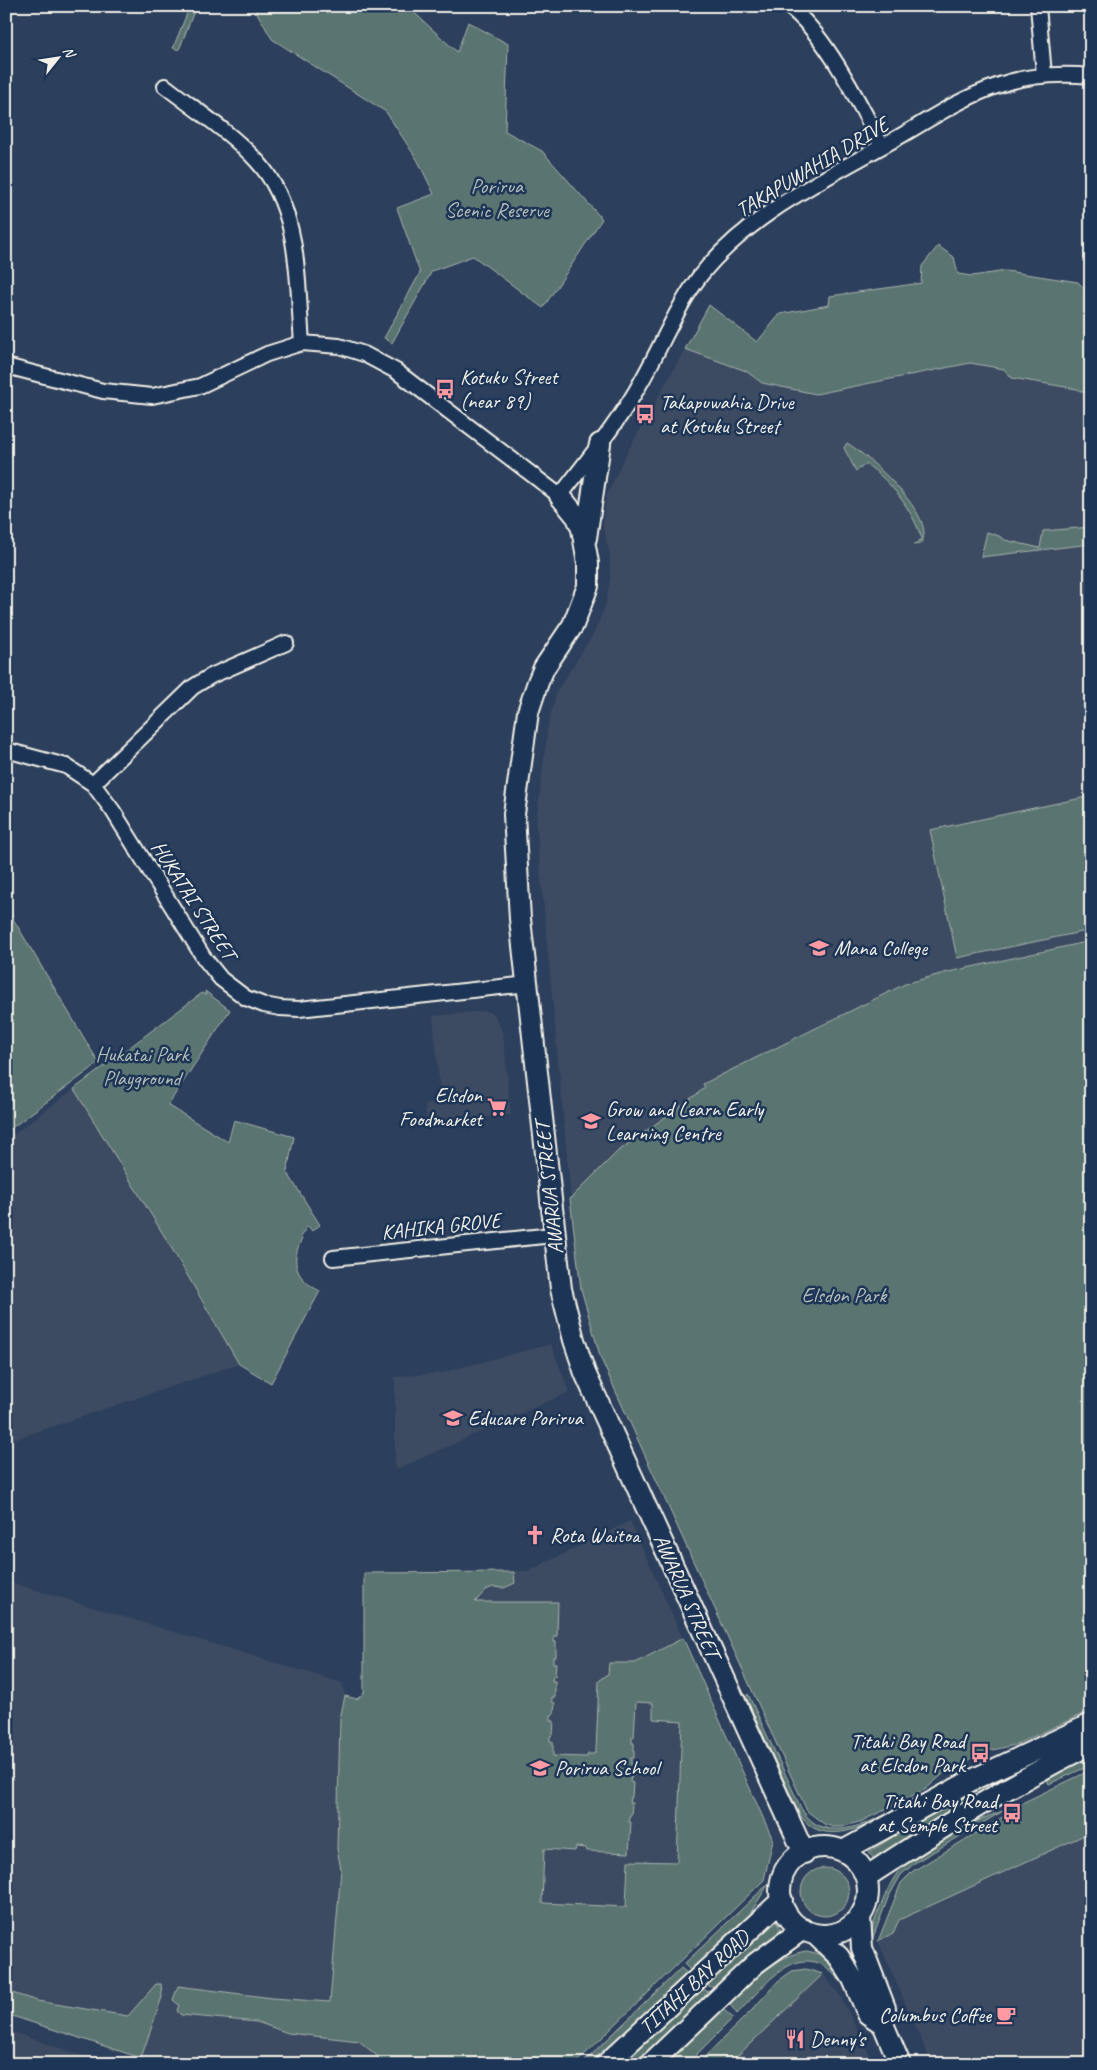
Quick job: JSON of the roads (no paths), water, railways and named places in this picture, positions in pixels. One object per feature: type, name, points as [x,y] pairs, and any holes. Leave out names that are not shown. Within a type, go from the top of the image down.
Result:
[{"type":"main road","points":[[585,541],[600,444]]},
{"type":"main road","name":"AWARUA STREET","points":[[560,496],[577,517],[585,541],[588,586],[573,625],[544,668],[528,712],[514,814],[514,838],[520,919],[553,1235],[564,1304],[585,1373],[804,1853]]},
{"type":"main road","points":[[843,1852],[972,1780],[1091,1724]]},
{"type":"main road","points":[[866,1877],[945,1825],[1033,1773],[1091,1744]]},
{"type":"main road","points":[[809,1931],[828,1935],[840,1932],[851,1926],[860,1917],[868,1898],[866,1877],[857,1862],[843,1852],[831,1848],[819,1848],[804,1853],[788,1867],[781,1889],[782,1900],[789,1917],[809,1931],[839,1957],[853,1979],[868,2014],[883,2024]]},
{"type":"main road","name":"TITAHI BAY ROAD","points":[[606,2064],[782,1900]]},
{"type":"main road","points":[[860,1917],[862,1948],[885,2008],[883,2024],[900,2064]]},
{"type":"main road","name":"TITAHI BAY ROAD","points":[[650,2064],[756,1963],[809,1931]]},
{"type":"street","points":[[788,6],[818,38],[882,146]]},
{"type":"street","points":[[1038,6],[1044,75]]},
{"type":"street","name":"TAKAPUWAHIA DRIVE","points":[[560,496],[600,444],[640,384],[683,302],[718,255],[758,220],[954,105],[993,87],[1044,75],[1091,76]]},
{"type":"street","points":[[165,86],[228,134],[258,162],[273,184],[284,207],[292,237],[302,343]]},
{"type":"street","points":[[6,366],[103,390],[152,396],[200,386],[266,354],[302,343],[339,346],[364,354],[396,371],[560,496]]},
{"type":"street","points":[[93,784],[193,687],[211,676],[286,643]]},
{"type":"street","name":"HUKATAI STREET","points":[[6,750],[66,766],[93,784],[113,811],[204,958],[228,985],[246,998],[280,1008],[300,1009],[528,984]]},
{"type":"street","name":"KAHIKA GROVE","points":[[333,1258],[553,1235]]},
{"type":"place","name":"Kotuku Street (near 89)","points":[[445,389]]},
{"type":"place","name":"Takapuwahia Drive at Kotuku Street","points":[[645,414]]},
{"type":"place","name":"Mana College","points":[[819,948]]},
{"type":"place","name":"Elsdon Foodmarket","points":[[497,1107]]},
{"type":"place","name":"Grow and Learn Early Learning Centre","points":[[591,1121]]},
{"type":"place","name":"Educare Porirua","points":[[453,1418]]},
{"type":"place","name":"Rota Waitoa","points":[[535,1535]]},
{"type":"place","name":"Titahi Bay Road at Elsdon Park","points":[[980,1753]]},
{"type":"place","name":"Porirua School","points":[[540,1768]]},
{"type":"place","name":"Titahi Bay Road at Semple Street","points":[[1012,1813]]},
{"type":"place","name":"Columbus Coffee","points":[[1006,2015]]},
{"type":"place","name":"Denny's","points":[[795,2039]]},
{"type":"park label","name":"Porirua Scenic Reserve","points":[[497,198]]},
{"type":"park label","name":"Hukatai Park Playground","points":[[142,1066]]},
{"type":"park label","name":"Elsdon Park","points":[[844,1295]]}]
